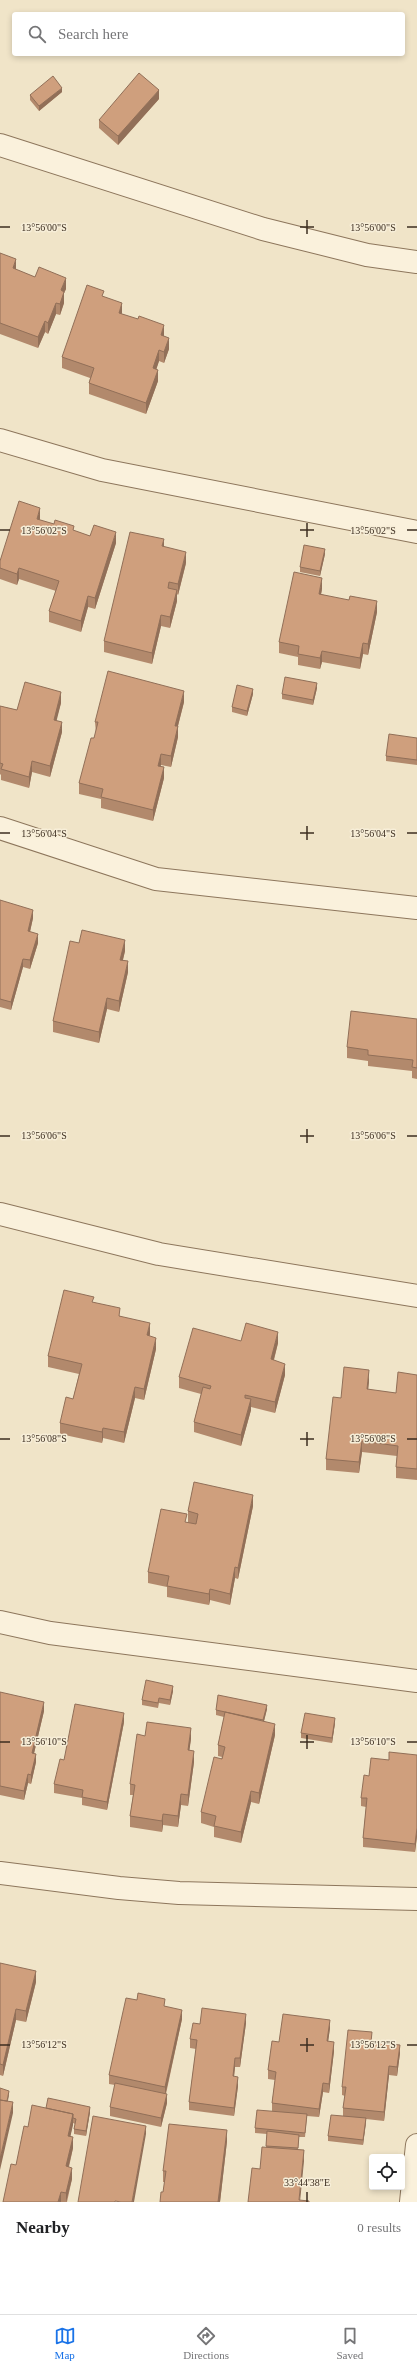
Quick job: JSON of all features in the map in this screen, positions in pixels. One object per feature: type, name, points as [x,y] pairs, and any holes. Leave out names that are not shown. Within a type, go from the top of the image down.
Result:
[{"type":"street","points":[[0,145],[263,229],[367,255],[417,262]]},
{"type":"street","points":[[0,440],[102,470],[417,532]]},
{"type":"street","points":[[0,828],[156,879],[417,908]]},
{"type":"street","points":[[0,1214],[159,1254],[417,1296]]},
{"type":"street","points":[[0,1622],[50,1633],[417,1681]]},
{"type":"street","points":[[0,1873],[119,1888],[179,1893],[417,1898]]},
{"type":"street","points":[[410,2202],[417,2145]]},
{"type":"building","points":[[139,73],[159,90],[118,136],[99,120]]},
{"type":"building","points":[[53,76],[62,88],[39,106],[30,95]]},
{"type":"building","points":[[0,253],[16,259],[13,268],[35,277],[39,267],[66,278],[61,290],[64,292],[60,304],[56,303],[48,323],[45,321],[38,337],[0,323]]},
{"type":"building","points":[[87,285],[104,291],[102,296],[122,303],[119,313],[138,319],[139,316],[164,325],[161,335],[169,338],[164,352],[159,350],[153,368],[158,370],[146,403],[89,383],[94,368],[62,357]]},
{"type":"building","points":[[19,501],[40,508],[37,519],[54,524],[55,520],[74,526],[73,530],[90,536],[94,525],[116,532],[95,598],[88,596],[81,621],[49,611],[59,581],[19,568],[17,574],[0,568],[0,561]]},
{"type":"building","points":[[130,532],[164,539],[162,546],[186,552],[178,584],[169,582],[168,588],[177,590],[170,617],[161,615],[152,653],[104,641]]},
{"type":"building","points":[[304,545],[325,549],[320,571],[300,567]]},
{"type":"building","points":[[294,572],[322,578],[319,594],[349,600],[350,596],[377,601],[368,644],[363,643],[360,658],[322,651],[320,658],[298,654],[299,646],[279,642]]},
{"type":"building","points":[[108,671],[184,691],[175,726],[178,726],[171,756],[161,754],[158,766],[164,767],[153,810],[101,797],[103,789],[79,783],[91,738],[94,738],[98,722],[95,722]]},
{"type":"building","points":[[285,677],[317,683],[313,700],[282,694]]},
{"type":"building","points":[[25,682],[61,692],[54,720],[62,722],[50,766],[32,761],[29,777],[1,769],[3,764],[0,763],[0,706],[17,710]]},
{"type":"building","points":[[237,685],[253,689],[247,711],[232,707]]},
{"type":"building","points":[[389,734],[417,738],[417,760],[386,756]]},
{"type":"building","points":[[0,900],[33,910],[28,931],[38,934],[30,960],[23,959],[11,1002],[0,999]]},
{"type":"building","points":[[82,930],[125,940],[120,960],[128,961],[119,1001],[107,998],[99,1032],[53,1021],[70,941],[79,943]]},
{"type":"building","points":[[351,1011],[417,1019],[417,1068],[412,1067],[413,1060],[368,1055],[368,1050],[347,1047]]},
{"type":"building","points":[[64,1290],[94,1297],[92,1302],[120,1308],[119,1316],[150,1323],[147,1335],[156,1338],[144,1389],[135,1387],[124,1432],[103,1428],[102,1432],[60,1423],[66,1397],[73,1399],[82,1364],[48,1356]]},
{"type":"building","points":[[246,1323],[278,1332],[271,1359],[285,1364],[275,1402],[245,1395],[245,1398],[251,1399],[241,1435],[194,1422],[203,1387],[210,1389],[211,1386],[179,1377],[193,1328],[241,1341]]},
{"type":"building","points":[[344,1367],[369,1370],[367,1389],[396,1393],[398,1372],[417,1375],[417,1469],[396,1467],[398,1446],[362,1441],[359,1462],[326,1459],[333,1397],[341,1398]]},
{"type":"building","points":[[194,1482],[253,1495],[238,1568],[235,1567],[230,1594],[210,1589],[209,1594],[167,1586],[169,1576],[148,1572],[161,1509],[187,1514],[185,1522],[196,1524],[198,1514],[188,1511]]},
{"type":"building","points":[[146,1680],[173,1686],[170,1700],[159,1698],[158,1703],[142,1700]]},
{"type":"building","points":[[0,1692],[44,1702],[32,1753],[36,1754],[31,1775],[28,1774],[24,1791],[0,1786]]},
{"type":"building","points":[[218,1695],[267,1705],[263,1720],[216,1710]]},
{"type":"building","points":[[75,1704],[124,1713],[107,1802],[82,1797],[83,1790],[54,1784],[60,1759],[64,1760]]},
{"type":"building","points":[[225,1712],[275,1724],[259,1793],[251,1791],[241,1832],[214,1826],[216,1816],[201,1812],[214,1757],[222,1759],[225,1747],[218,1745]]},
{"type":"building","points":[[305,1713],[335,1718],[332,1738],[301,1733]]},
{"type":"building","points":[[147,1722],[191,1728],[188,1750],[194,1751],[188,1795],[181,1794],[178,1816],[163,1814],[162,1821],[130,1816],[135,1785],[130,1784],[137,1734],[145,1736]]},
{"type":"building","points":[[389,1752],[417,1755],[417,1828],[415,1844],[363,1838],[367,1798],[361,1798],[364,1775],[369,1776],[371,1758],[389,1760]]},
{"type":"building","points":[[0,1963],[36,1971],[26,2011],[16,2009],[3,2065],[0,2064]]},
{"type":"building","points":[[138,1993],[165,1999],[164,2006],[182,2010],[165,2087],[109,2075],[126,1998],[137,2000]]},
{"type":"building","points":[[202,2008],[246,2014],[240,2058],[235,2058],[233,2076],[238,2077],[234,2108],[189,2102],[197,2040],[190,2039],[193,2023],[200,2024]]},
{"type":"building","points":[[283,2014],[330,2020],[327,2041],[334,2042],[329,2084],[323,2083],[319,2109],[272,2103],[276,2072],[268,2070],[272,2041],[279,2042]]},
{"type":"building","points":[[348,2030],[372,2032],[371,2042],[400,2045],[397,2067],[389,2066],[384,2112],[343,2108],[346,2087],[342,2087]]},
{"type":"building","points":[[115,2083],[167,2094],[161,2118],[110,2107]]},
{"type":"building","points":[[0,2088],[9,2091],[7,2101],[0,2100]]},
{"type":"building","points":[[48,2098],[90,2107],[86,2131],[74,2129],[76,2119],[73,2118],[73,2114],[46,2108]]},
{"type":"building","points":[[0,2100],[13,2102],[0,2159]]},
{"type":"building","points":[[32,2105],[73,2114],[68,2136],[73,2137],[66,2166],[72,2168],[66,2193],[61,2192],[58,2202],[3,2202],[11,2164],[16,2165],[24,2126],[28,2127]]},
{"type":"building","points":[[257,2110],[307,2114],[305,2133],[255,2128]]},
{"type":"building","points":[[331,2115],[366,2118],[363,2140],[328,2136]]},
{"type":"building","points":[[93,2116],[146,2126],[132,2202],[78,2202]]},
{"type":"building","points":[[169,2124],[227,2130],[218,2202],[160,2202],[166,2171],[163,2171]]},
{"type":"building","points":[[267,2131],[299,2135],[298,2148],[266,2146]]},
{"type":"building","points":[[262,2147],[304,2150],[299,2200],[309,2202],[248,2202],[252,2168],[260,2169]]}]
